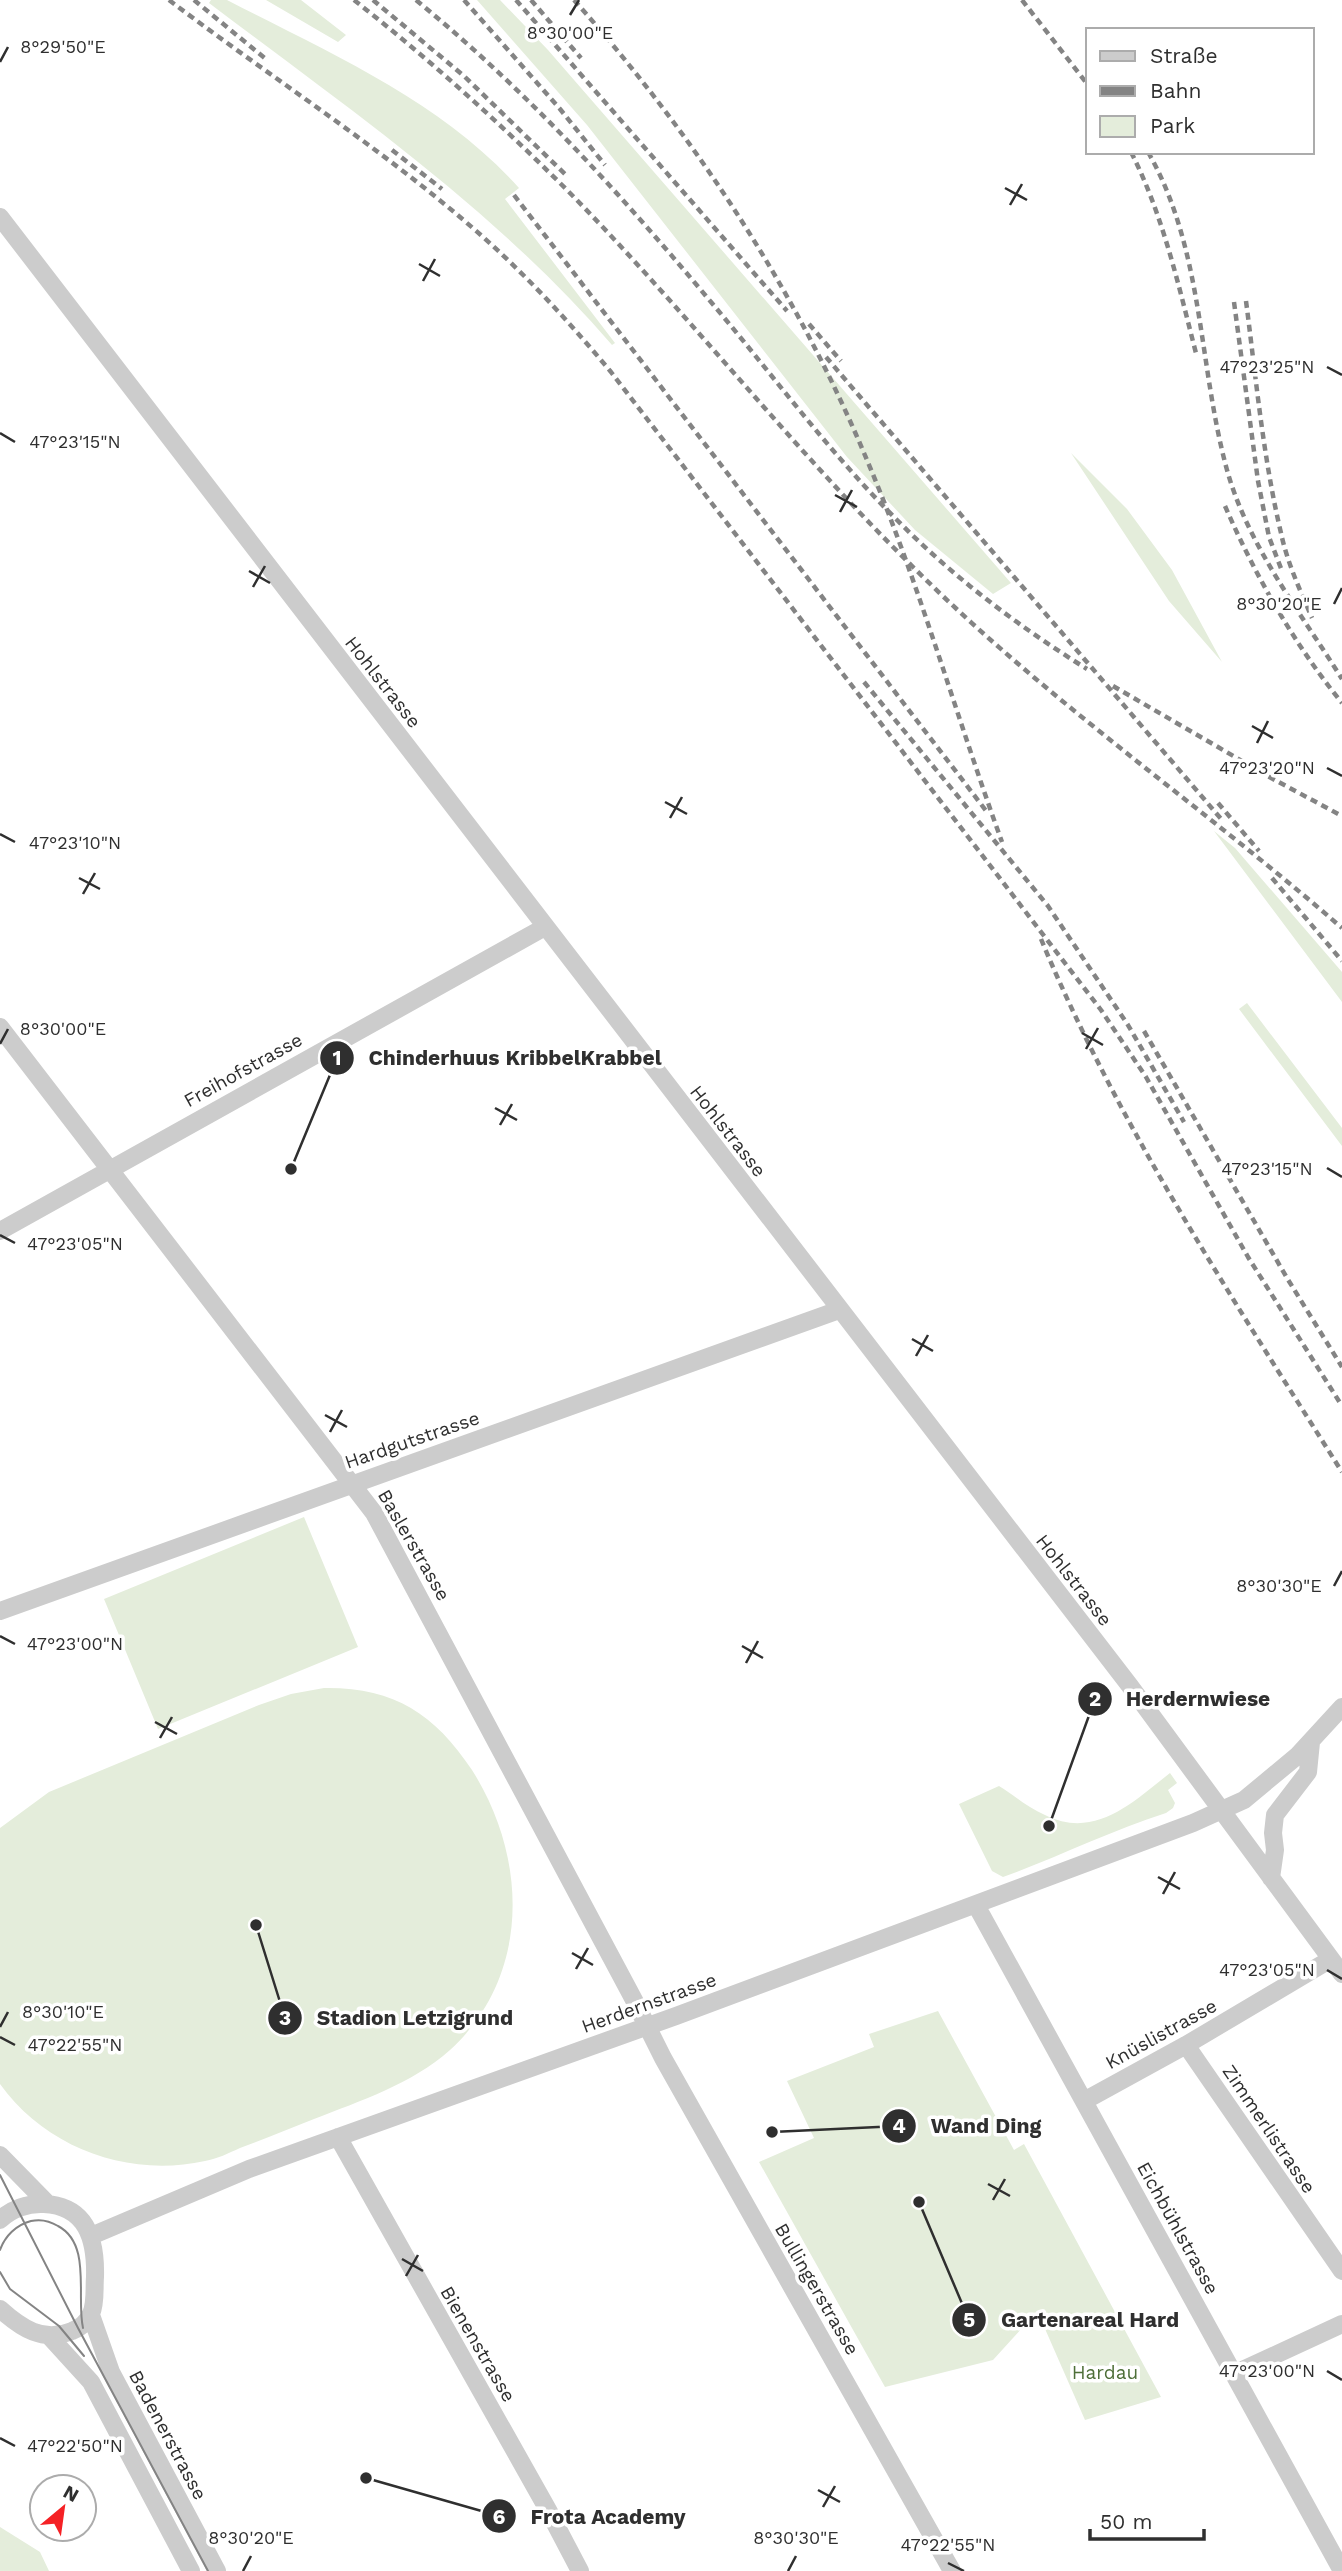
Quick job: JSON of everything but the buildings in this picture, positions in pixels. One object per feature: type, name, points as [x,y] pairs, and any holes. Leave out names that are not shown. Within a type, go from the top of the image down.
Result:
[{"type":"street","name":"Hohlstrasse","points":[[0,218],[1223,1810],[1342,1974]]},
{"type":"street","name":"Freihofstrasse","points":[[0,1231],[545,927]]},
{"type":"street","name":"Baslerstrasse","points":[[0,1027],[380,1521],[648,2027]]},
{"type":"street","name":"Hardgutstrasse","points":[[0,1611],[839,1310]]},
{"type":"street","name":"Herdernstrasse","points":[[91,2236],[249,2169],[648,2027],[1223,1810],[1244,1800],[1282,1769],[1314,1739],[1342,1707]]},
{"type":"street","points":[[1271,1878],[1275,1850],[1275,1815],[1308,1772],[1314,1739]]},
{"type":"street","name":"Eichbühlstrasse","points":[[976,1905],[1342,2571]]},
{"type":"street","name":"Knüslistrasse","points":[[1084,2101],[1186,2045],[1331,1959]]},
{"type":"street","name":"Bullingerstrasse","points":[[648,2027],[683,2094],[952,2571]]},
{"type":"street","name":"Zimmerlistrasse","points":[[1186,2045],[1342,2270]]},
{"type":"street","name":"Bienenstrasse","points":[[338,2137],[580,2571]]},
{"type":"street","points":[[0,2154],[48,2204]]},
{"type":"street","points":[[0,2220],[16,2208],[48,2204],[74,2213],[91,2236]]},
{"type":"street","name":"Badenerstrasse","points":[[91,2236],[95,2256],[94,2304],[91,2315],[111,2372],[217,2571]]},
{"type":"street","points":[[0,2309],[31,2332],[50,2337],[78,2328],[91,2315]]},
{"type":"street","points":[[1234,2374],[1342,2325]]},
{"type":"street","points":[[50,2337],[91,2382],[191,2571]]},
{"type":"green space","points":[[211,0],[227,0],[382,81],[454,129],[488,157],[519,188],[505,199],[615,343],[612,345],[567,296],[471,206],[420,163],[209,3]]},
{"type":"green space","points":[[266,0],[301,0],[346,35],[338,42]]},
{"type":"green space","points":[[477,0],[500,0],[548,50],[1011,583],[993,594],[915,530],[847,457],[587,125]]},
{"type":"green space","points":[[1071,453],[1127,509],[1172,570],[1222,662],[1169,601]]},
{"type":"green space","points":[[1214,831],[1235,848],[1342,972],[1342,1002]]},
{"type":"green space","points":[[1247,1003],[1342,1128],[1342,1146],[1239,1009]]},
{"type":"green space","points":[[304,1517],[358,1647],[158,1729],[104,1599]]},
{"type":"green space","points":[[324,1688],[371,1692],[410,1707],[443,1733],[472,1770],[490,1804],[504,1840],[511,1878],[512,1915],[507,1952],[495,1987],[476,2020],[450,2050],[419,2073],[367,2098],[218,2157],[176,2165],[147,2165],[118,2161],[65,2141],[19,2106],[0,2084],[0,1828],[49,1792],[259,1705],[291,1694]]},
{"type":"green space","points":[[1170,1773],[1177,1783],[1168,1790],[1175,1803],[1166,1813],[1003,1877],[992,1871],[959,1804],[999,1786],[1045,1815],[1063,1822],[1080,1823],[1097,1820],[1127,1806]]},
{"type":"green space","name":"Hardau","points":[[938,2011],[1014,2150],[1024,2144],[1161,2397],[1085,2420],[1042,2322],[1033,2316],[993,2360],[885,2387],[759,2162],[814,2138],[787,2081],[874,2047],[869,2034]]},
{"type":"green space","points":[[0,2527],[40,2552],[49,2571],[0,2571]]},
{"type":"tram line","points":[[0,2175],[208,2571]]},
{"type":"tram line","points":[[0,2250],[12,2232],[31,2221],[52,2223],[69,2234],[79,2258],[83,2328]]},
{"type":"tram line","points":[[0,2272],[10,2289],[59,2326],[84,2356]]},
{"type":"railway","points":[[169,0],[446,205],[533,285],[611,372],[1101,1010],[1146,1077],[1248,1257],[1342,1406]]},
{"type":"railway","points":[[194,0],[267,60]]},
{"type":"railway","points":[[354,0],[464,92],[568,191],[655,284],[825,475],[914,568],[965,616],[1071,708],[1342,928]]},
{"type":"railway","points":[[373,0],[464,76],[567,176]]},
{"type":"railway","points":[[416,0],[496,70],[571,144],[711,302],[824,440],[896,519],[940,561],[987,600],[1087,669]]},
{"type":"railway","points":[[464,0],[560,109],[605,165]]},
{"type":"railway","points":[[516,0],[787,311]]},
{"type":"railway","points":[[531,0],[581,58]]},
{"type":"railway","points":[[574,0],[618,51],[700,159],[738,215],[806,331],[836,391],[884,501],[1002,842]]},
{"type":"railway","points":[[1022,0],[1086,82]]},
{"type":"railway","points":[[392,150],[442,189]]},
{"type":"railway","points":[[1132,154],[1162,227],[1197,357]]},
{"type":"railway","points":[[1149,154],[1166,189],[1180,228],[1198,308],[1218,430],[1236,498],[1277,578],[1342,679]]},
{"type":"railway","points":[[514,195],[987,812]]},
{"type":"railway","points":[[1246,301],[1269,476],[1287,555],[1312,618]]},
{"type":"railway","points":[[1234,302],[1258,481],[1269,537],[1282,571]]},
{"type":"railway","points":[[809,324],[841,361]]},
{"type":"railway","points":[[826,357],[1222,820]]},
{"type":"railway","points":[[1225,506],[1249,558],[1277,608],[1342,703]]},
{"type":"railway","points":[[864,682],[1048,906],[1128,1025],[1184,1122]]},
{"type":"railway","points":[[1113,686],[1342,816]]},
{"type":"railway","points":[[1218,803],[1259,851]]},
{"type":"railway","points":[[1272,878],[1342,961]]},
{"type":"railway","points":[[1041,939],[1072,1009],[1142,1146],[1180,1212],[1342,1472]]},
{"type":"railway","points":[[1144,1031],[1287,1278],[1342,1367]]},
{"type":"place","name":"Chinderhuus KribbelKrabbel","points":[[291,1169]]},
{"type":"place","name":"Herdernwiese","points":[[1049,1826]]},
{"type":"place","name":"Stadion Letzigrund","points":[[256,1925]]},
{"type":"place","name":"Wand Ding","points":[[772,2132]]},
{"type":"place","name":"Gartenareal Hard","points":[[919,2202]]},
{"type":"place","name":"Frota Academy","points":[[366,2478]]}]
